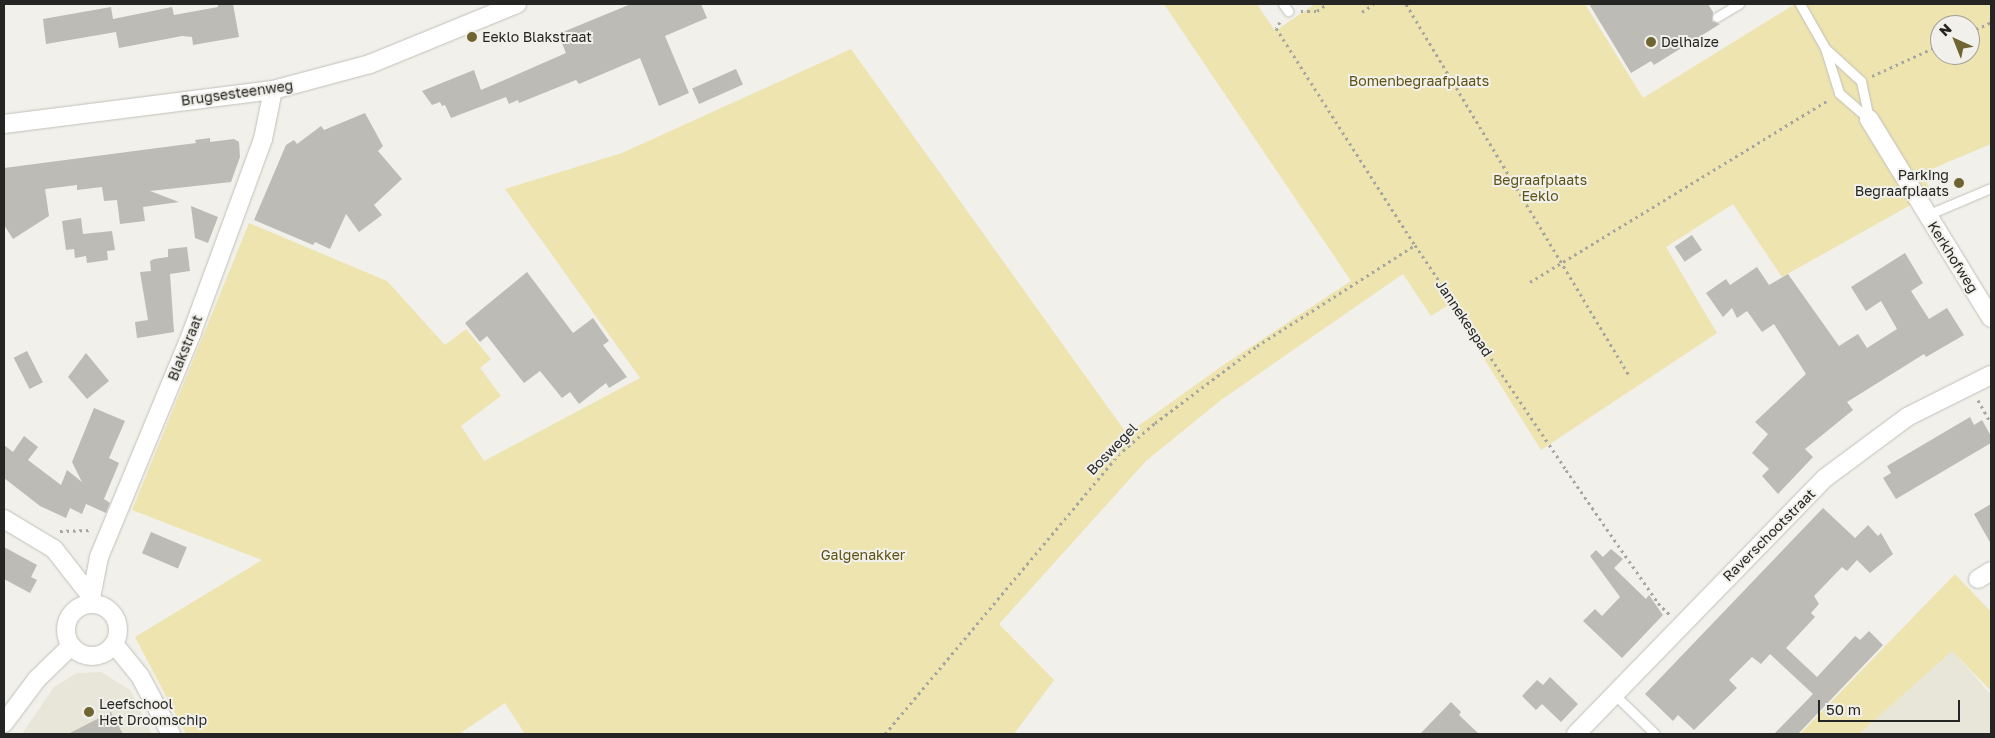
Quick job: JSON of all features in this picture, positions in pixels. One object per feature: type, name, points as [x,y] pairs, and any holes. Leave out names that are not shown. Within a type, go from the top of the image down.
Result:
[{"type":"street","name":"Brugsesteenweg","points":[[4,124],[273,90],[370,64],[517,4]]},
{"type":"street","name":"Blakstraat","points":[[90,599],[109,529],[192,332],[263,138],[273,90]]},
{"type":"street","name":"Kerkhofweg","points":[[1868,119],[1991,318]]},
{"type":"street","name":"Raverschootstraat","points":[[1576,734],[1680,625],[1826,478],[1882,433],[1969,385],[1991,375]]},
{"type":"street","points":[[4,519],[36,536],[54,549],[90,599],[100,604],[115,617],[118,634],[114,644],[100,655],[89,656],[71,646],[66,638],[68,620],[74,611],[90,599]]},
{"type":"street","points":[[114,644],[140,676],[170,734]]},
{"type":"street","points":[[4,724],[37,679],[71,646]]},
{"type":"lane","points":[[1716,17],[1739,4]]},
{"type":"lane","points":[[1800,4],[1825,48],[1839,93],[1868,119]]},
{"type":"lane","points":[[1825,48],[1861,81],[1868,119]]},
{"type":"lane","points":[[1927,215],[1991,188]]},
{"type":"lane","points":[[1614,694],[1656,734]]},
{"type":"path","points":[[1285,8],[1316,11],[1327,4]]},
{"type":"path","points":[[1362,12],[1374,4]]},
{"type":"path","points":[[1406,4],[1630,375]]},
{"type":"path","name":"Jannekespad","points":[[1285,8],[1276,28],[1416,245],[1658,603],[1680,625]]},
{"type":"path","points":[[1861,81],[1930,50]]},
{"type":"path","points":[[1530,282],[1839,93]]},
{"type":"path","name":"Boswegel","points":[[885,734],[1118,456],[1155,423],[1257,346],[1416,245]]},
{"type":"path","points":[[1969,385],[1991,423]]},
{"type":"path","points":[[36,536],[51,532],[109,529]]},
{"type":"shaded area","points":[[1952,650],[1991,695],[1991,734],[1859,734]]},
{"type":"shaded area","name":"Leefschool Het Droomschip","points":[[101,672],[130,690],[152,734],[22,734],[54,687],[77,673]]},
{"type":"green space","points":[[1164,4],[1257,4],[1275,31],[1315,4],[1585,4],[1643,98],[1795,4],[1991,4],[1991,144],[1922,173],[1932,193],[1782,277],[1733,204],[1666,247],[1717,333],[1541,450],[1450,304],[1431,316],[1403,274],[1221,400],[1146,461],[999,624],[1054,680],[1014,734],[525,734],[505,703],[459,734],[186,734],[135,637],[262,560],[132,510],[249,223],[387,281],[445,345],[466,329],[491,359],[480,368],[501,396],[461,426],[484,461],[640,378],[505,189],[622,153],[851,49],[1127,434],[1222,366],[1351,281]]},
{"type":"green space","points":[[1955,574],[1991,612],[1991,691],[1952,651],[1859,734],[1800,734]]},
{"type":"building","points":[[218,4],[233,4],[239,37],[193,45],[192,37],[182,36],[119,48],[116,32],[46,44],[43,19],[111,7],[113,19],[172,7],[174,15],[218,7]]},
{"type":"building","points":[[631,4],[701,4],[707,18],[665,36],[689,93],[659,106],[640,58],[579,84],[576,80],[519,103],[518,100],[509,104],[506,97],[451,118],[445,105],[442,106],[440,102],[432,105],[422,91],[474,70],[481,90],[566,53],[558,34]]},
{"type":"building","name":"Delhaize","points":[[1589,4],[1708,4],[1713,12],[1712,21],[1720,24],[1654,65],[1651,61],[1631,73]]},
{"type":"building","points":[[736,69],[743,85],[699,104],[692,89]]},
{"type":"building","points":[[365,113],[383,146],[378,151],[402,179],[374,205],[382,215],[359,232],[346,214],[330,249],[315,242],[313,245],[254,220],[286,145],[294,140],[297,144],[321,126],[324,130]]},
{"type":"building","points":[[210,138],[210,142],[234,139],[239,142],[240,157],[231,182],[150,191],[179,202],[143,207],[145,221],[120,224],[117,200],[104,201],[102,187],[77,190],[77,185],[45,189],[49,216],[13,239],[4,225],[4,168],[196,143],[195,140]]},
{"type":"building","points":[[191,206],[218,217],[208,243],[195,238]]},
{"type":"building","points":[[81,218],[83,234],[112,231],[115,250],[107,251],[108,260],[87,263],[86,256],[75,258],[74,249],[66,250],[62,221]]},
{"type":"building","points":[[1692,235],[1702,250],[1685,262],[1675,247]]},
{"type":"building","points":[[187,247],[190,271],[170,274],[174,332],[137,338],[135,322],[148,320],[140,272],[151,271],[150,261],[168,257],[168,249]]},
{"type":"building","points":[[1905,253],[1923,283],[1911,291],[1929,319],[1947,308],[1964,335],[1926,357],[1924,354],[1847,402],[1853,410],[1805,449],[1813,457],[1778,494],[1762,476],[1769,469],[1752,453],[1768,434],[1755,422],[1806,374],[1774,324],[1762,332],[1747,311],[1737,318],[1732,308],[1723,317],[1706,293],[1726,279],[1730,285],[1757,267],[1769,285],[1788,274],[1839,346],[1858,334],[1867,348],[1897,329],[1881,301],[1866,311],[1851,287]]},
{"type":"building","points":[[527,272],[573,333],[593,318],[609,341],[603,345],[627,377],[609,388],[606,383],[579,404],[570,392],[562,398],[540,371],[524,383],[487,336],[480,342],[465,323]]},
{"type":"building","points":[[27,351],[43,382],[30,389],[14,358]]},
{"type":"building","points":[[86,353],[109,381],[87,399],[68,377]]},
{"type":"building","points":[[94,408],[125,421],[109,458],[119,463],[104,499],[110,503],[106,513],[86,504],[82,514],[70,508],[66,518],[40,506],[4,478],[4,445],[13,452],[24,436],[38,447],[28,460],[61,485],[67,470],[82,482],[72,462]]},
{"type":"building","points":[[1970,417],[1974,425],[1982,420],[1991,436],[1991,443],[1896,499],[1883,478],[1891,473],[1887,466]]},
{"type":"building","points":[[1991,504],[1991,544],[1974,514]]},
{"type":"building","points":[[1823,508],[1855,538],[1868,525],[1878,536],[1881,533],[1893,554],[1870,573],[1857,560],[1847,571],[1842,567],[1814,596],[1819,604],[1811,613],[1815,617],[1786,648],[1817,677],[1855,636],[1860,640],[1869,631],[1883,645],[1798,734],[1774,734],[1813,694],[1770,654],[1761,664],[1752,657],[1729,680],[1737,688],[1694,730],[1678,715],[1673,721],[1645,694]]},
{"type":"building","points":[[151,532],[187,547],[178,568],[142,553]]},
{"type":"building","points":[[4,547],[37,565],[31,577],[37,580],[30,593],[4,579]]},
{"type":"building","points":[[1611,549],[1623,559],[1614,568],[1646,599],[1649,595],[1663,615],[1622,658],[1583,621],[1595,609],[1602,616],[1620,597],[1590,556],[1596,550],[1603,557]]},
{"type":"building","points":[[1550,677],[1578,704],[1561,722],[1542,704],[1536,710],[1522,696],[1537,680],[1543,685]]},
{"type":"building","points":[[1451,702],[1461,712],[1459,715],[1479,734],[1420,734]]},
{"type":"building","points":[[111,712],[123,734],[68,734]]},
{"type":"place","name":"Eeklo Blakstraat","points":[[472,37]]},
{"type":"place","name":"Delhaize","points":[[1651,42]]},
{"type":"place","name":"Parking Begraafplaats","points":[[1959,183]]},
{"type":"place","name":"Leefschool Het Droomschip","points":[[89,712]]},
{"type":"park label","name":"Bomenbegraafplaats","points":[[1419,81]]},
{"type":"park label","name":"Begraafplaats Eeklo","points":[[1540,188]]},
{"type":"park label","name":"Galgenakker","points":[[863,555]]}]
